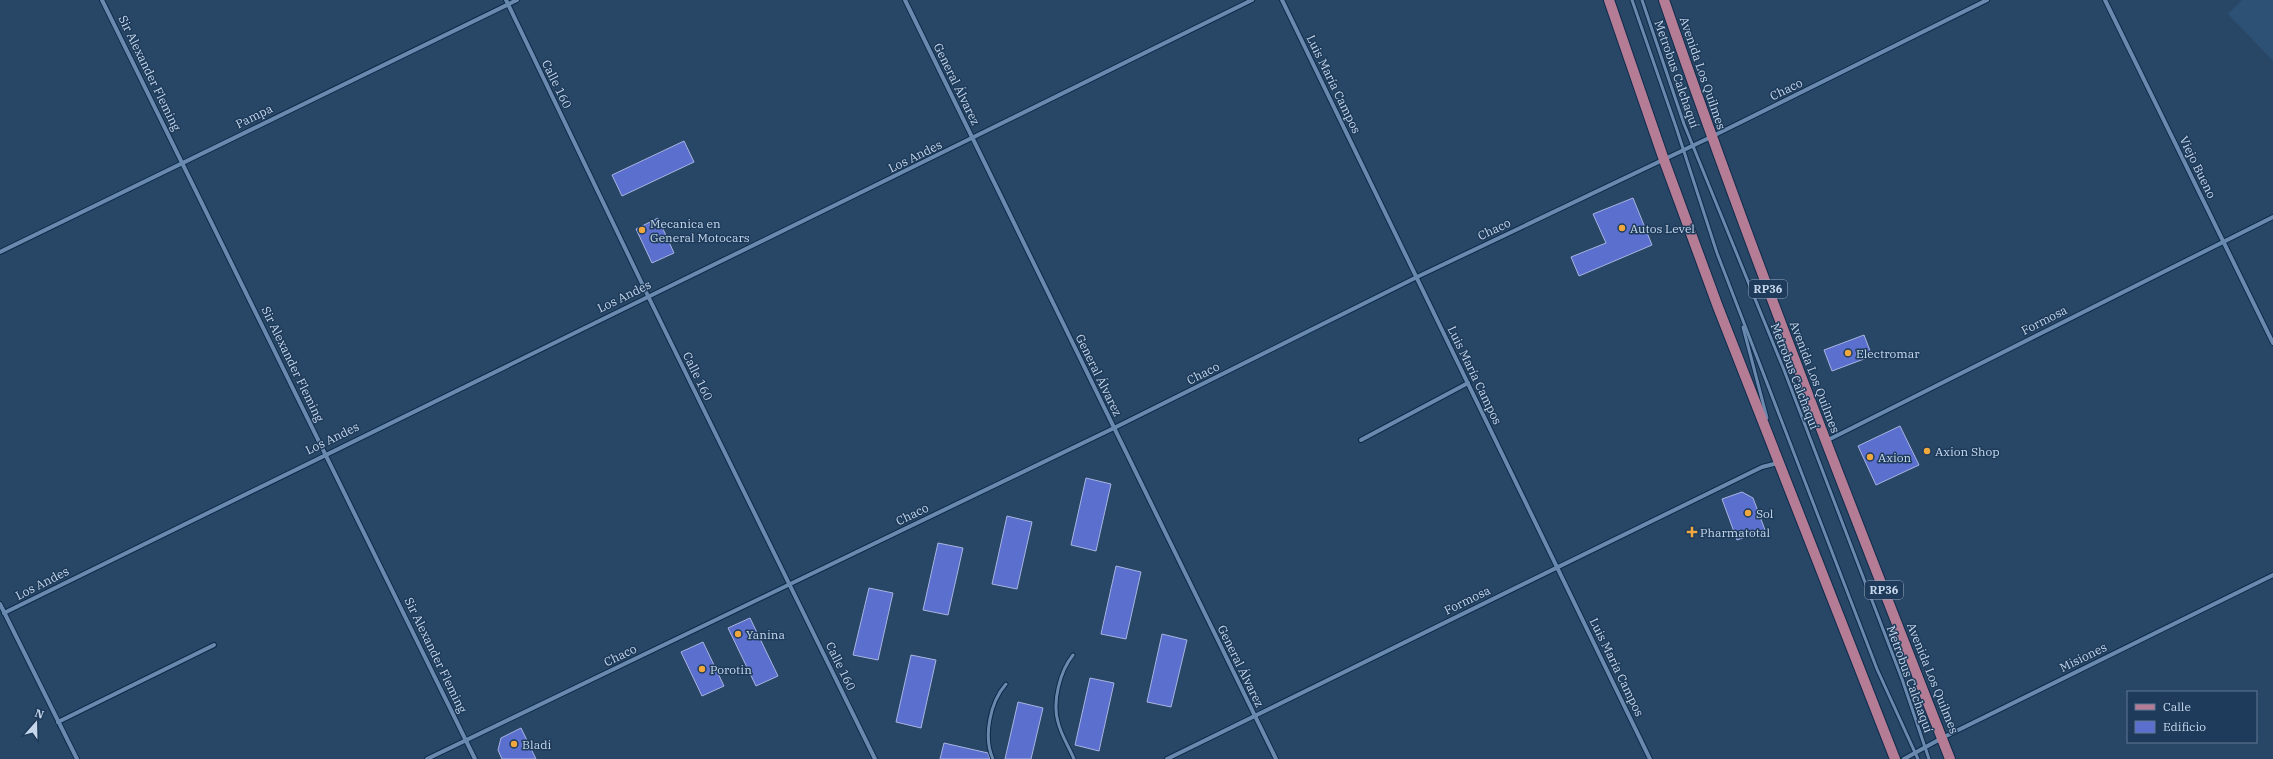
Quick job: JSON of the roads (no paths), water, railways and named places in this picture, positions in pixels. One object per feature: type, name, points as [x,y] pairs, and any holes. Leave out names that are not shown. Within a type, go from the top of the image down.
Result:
[{"type":"main road","points":[[1609,0],[1664,160],[1778,463],[1895,759]]},
{"type":"main road","name":"Avenida Los Quilmes","points":[[1664,0],[1711,137],[1825,441],[1950,759]]},
{"type":"street","name":"Sir Alexander Fleming","points":[[102,0],[475,759]]},
{"type":"street","name":"Calle 160","points":[[506,0],[648,296],[875,759]]},
{"type":"street","name":"Pampa","points":[[0,252],[182,162],[518,0]]},
{"type":"street","name":"General Álvarez","points":[[905,0],[1276,759]]},
{"type":"street","name":"Los Andes","points":[[2,614],[325,452],[972,139],[1252,0]]},
{"type":"street","name":"Luis María Campos","points":[[1282,0],[1650,759]]},
{"type":"street","name":"Chaco","points":[[427,759],[1114,428],[1417,277],[1693,146],[1987,0]]},
{"type":"street","name":"Viejo Bueno","points":[[2105,0],[2273,343]]},
{"type":"street","name":"Formosa","points":[[1825,441],[2273,217]]},
{"type":"street","points":[[1361,440],[1468,383]]},
{"type":"street","name":"Formosa","points":[[1167,759],[1762,467],[1778,463]]},
{"type":"street","name":"Misiones","points":[[1904,759],[1942,738],[2273,575]]},
{"type":"street","points":[[0,604],[2,614],[77,759]]},
{"type":"street","points":[[58,722],[214,645]]},
{"type":"lane","name":"Metrobus Calchaquí","points":[[1632,0],[1684,150],[1717,253],[1739,312],[1876,669],[1918,759]]},
{"type":"lane","name":"Metrobus Calchaquí","points":[[1642,0],[1693,146],[1784,370],[1902,679],[1929,759]]},
{"type":"lane","name":"Metrobus Calchaquí","points":[[1739,312],[1778,463]]},
{"type":"lane","points":[[1073,655],[1066,664],[1064,670],[1056,710],[1058,722],[1074,759]]},
{"type":"lane","points":[[993,759],[988,740],[990,726],[999,692],[1006,684]]},
{"type":"place","name":"Autos Level","points":[[1622,228]]},
{"type":"place","name":"Mecanica en General Motocars","points":[[642,230]]},
{"type":"place","name":"Electromar","points":[[1848,353]]},
{"type":"place","name":"Axion Shop","points":[[1927,451]]},
{"type":"place","name":"Axion","points":[[1870,457]]},
{"type":"place","name":"Sol","points":[[1748,513]]},
{"type":"place","name":"Pharmatotal","points":[[1692,532]]},
{"type":"place","name":"Yanina","points":[[738,634]]},
{"type":"place","name":"Porotin","points":[[702,669]]},
{"type":"place","name":"Bladi","points":[[514,744]]}]
